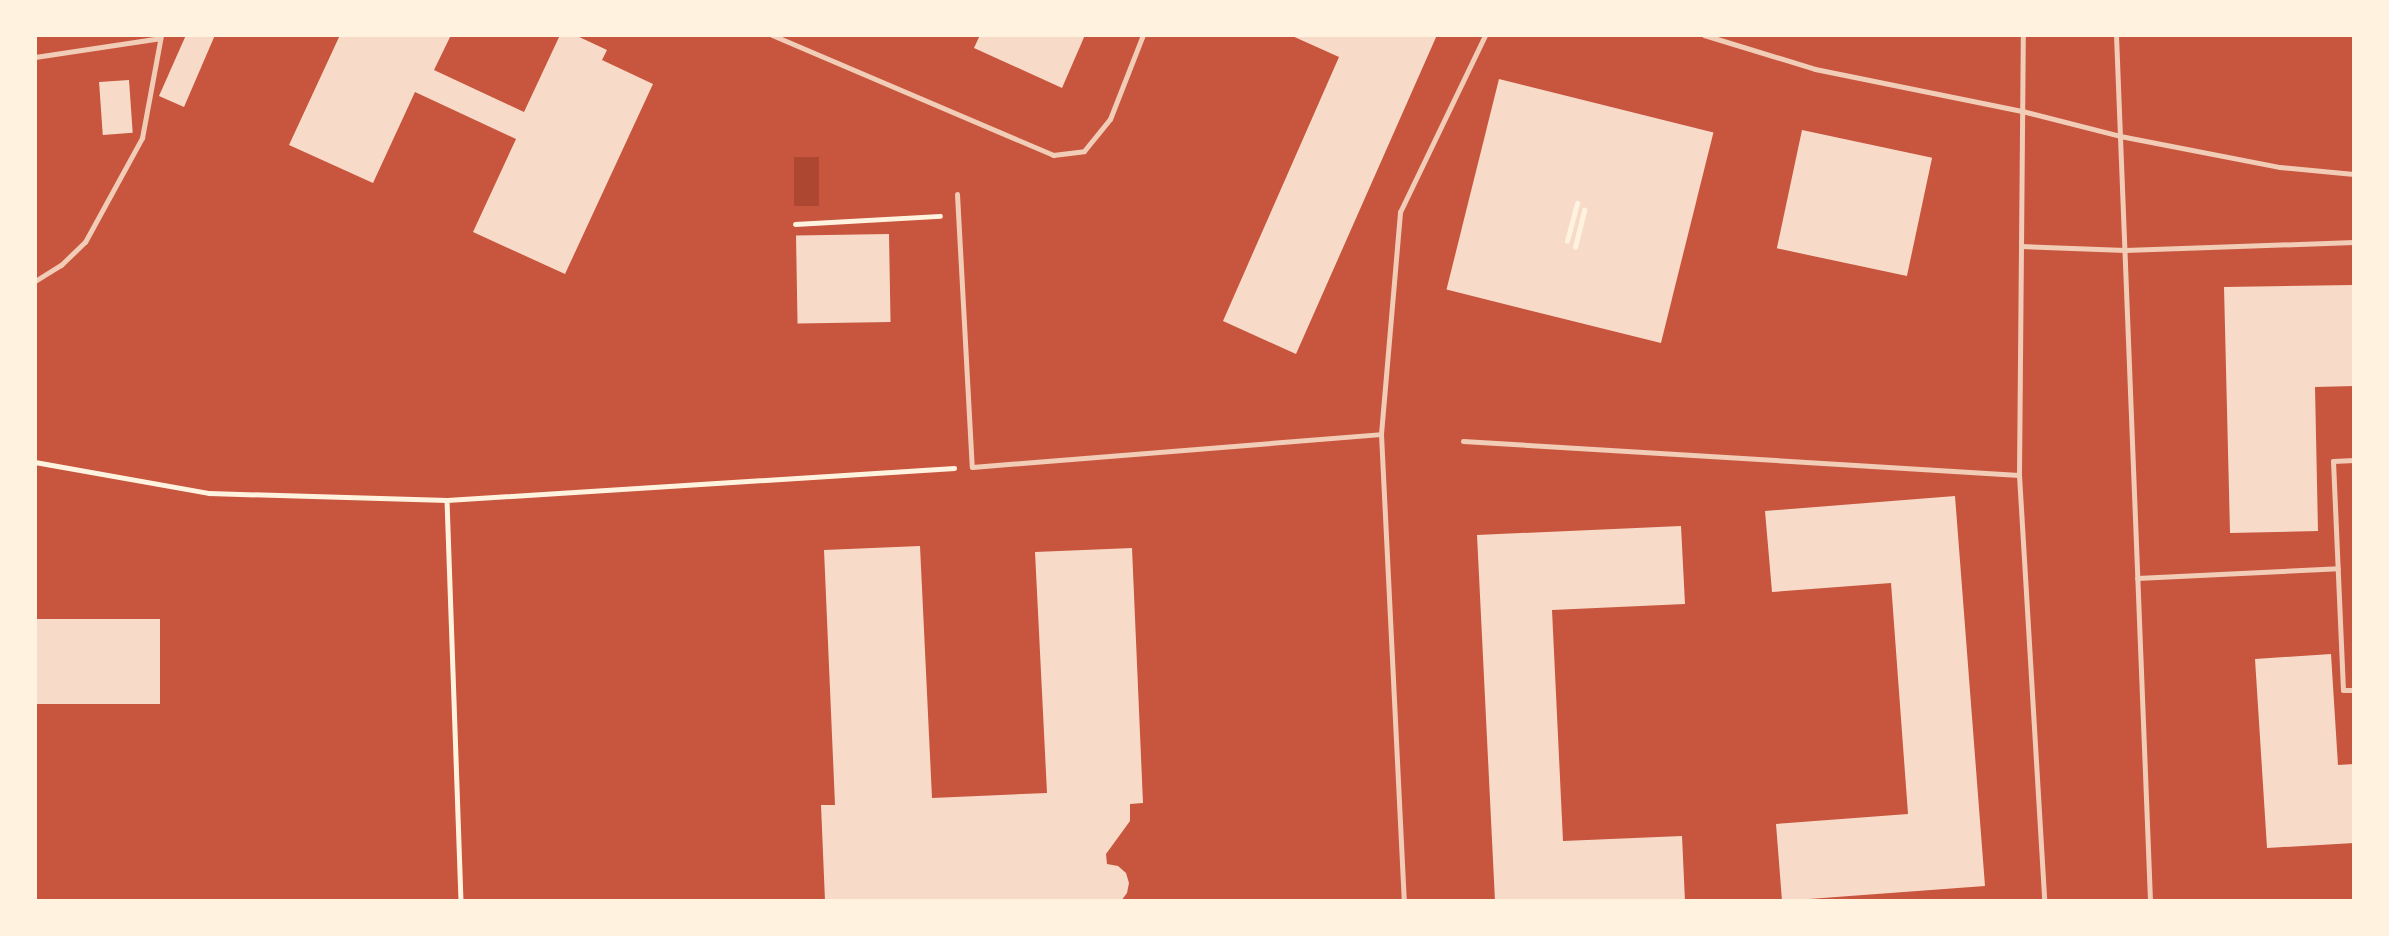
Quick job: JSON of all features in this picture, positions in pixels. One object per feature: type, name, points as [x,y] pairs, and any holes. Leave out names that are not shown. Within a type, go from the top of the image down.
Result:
[{"type":"lane","points":[[772,35],[1053,155],[1084,150],[1110,119],[1143,35]]},
{"type":"lane","points":[[1404,901],[1381,434],[1399,212],[1485,35]]},
{"type":"lane","points":[[1704,35],[1815,69],[2022,111],[2120,136],[2280,167],[2354,174]]},
{"type":"lane","points":[[2023,35],[2019,475],[2044,901]]},
{"type":"lane","points":[[2116,35],[2150,901]]},
{"type":"lane","points":[[35,57],[160,36],[142,138],[85,242],[61,265],[35,281]]},
{"type":"lane","points":[[957,194],[972,467],[1381,434]]},
{"type":"lane","points":[[2021,246],[2124,250],[2354,242]]},
{"type":"lane","points":[[1463,441],[2019,475]]},
{"type":"lane","points":[[2354,460],[2333,461],[2343,690],[2354,690]]},
{"type":"lane","points":[[2137,578],[2337,568]]},
{"type":"path","points":[[1567,240],[1577,203]]},
{"type":"path","points":[[1575,247],[1584,210]]},
{"type":"path","points":[[795,224],[958,215]]},
{"type":"path","points":[[35,462],[208,493],[447,500],[972,467]]},
{"type":"path","points":[[447,500],[461,901]]},
{"type":"shaded area","points":[[794,157],[819,157],[819,206],[794,206]]},
{"type":"building","points":[[186,35],[215,35],[184,107],[159,96]]},
{"type":"building","points":[[340,35],[451,35],[434,70],[524,112],[560,35],[575,35],[607,50],[602,60],[653,84],[565,274],[473,232],[516,139],[415,92],[373,183],[289,145]]},
{"type":"building","points":[[980,35],[1085,35],[1062,88],[974,48]]},
{"type":"building","points":[[1290,35],[1437,35],[1296,354],[1223,321],[1339,57]]},
{"type":"building","points":[[1499,79],[1713,132],[1661,343],[1447,290]]},
{"type":"building","points":[[129,80],[133,133],[103,135],[99,82]]},
{"type":"building","points":[[1802,130],[1932,158],[1907,276],[1777,248]]},
{"type":"building","points":[[889,234],[891,322],[798,324],[796,236]]},
{"type":"building","points":[[2354,285],[2354,386],[2315,387],[2318,531],[2230,533],[2224,287]]},
{"type":"building","points":[[1955,496],[1985,886],[1782,901],[1776,824],[1908,814],[1891,583],[1772,592],[1765,511]]},
{"type":"building","points":[[1681,526],[1685,604],[1552,610],[1563,841],[1682,836],[1685,901],[1495,901],[1477,535]]},
{"type":"building","points":[[920,546],[932,798],[1047,793],[1035,552],[1132,548],[1143,803],[1130,804],[1130,821],[1106,854],[1107,864],[1118,866],[1126,873],[1129,883],[1127,893],[1121,901],[825,901],[821,805],[835,805],[824,550]]},
{"type":"building","points":[[35,619],[160,619],[160,704],[35,704]]},
{"type":"building","points":[[2331,654],[2338,765],[2354,764],[2354,843],[2267,848],[2255,659]]}]
